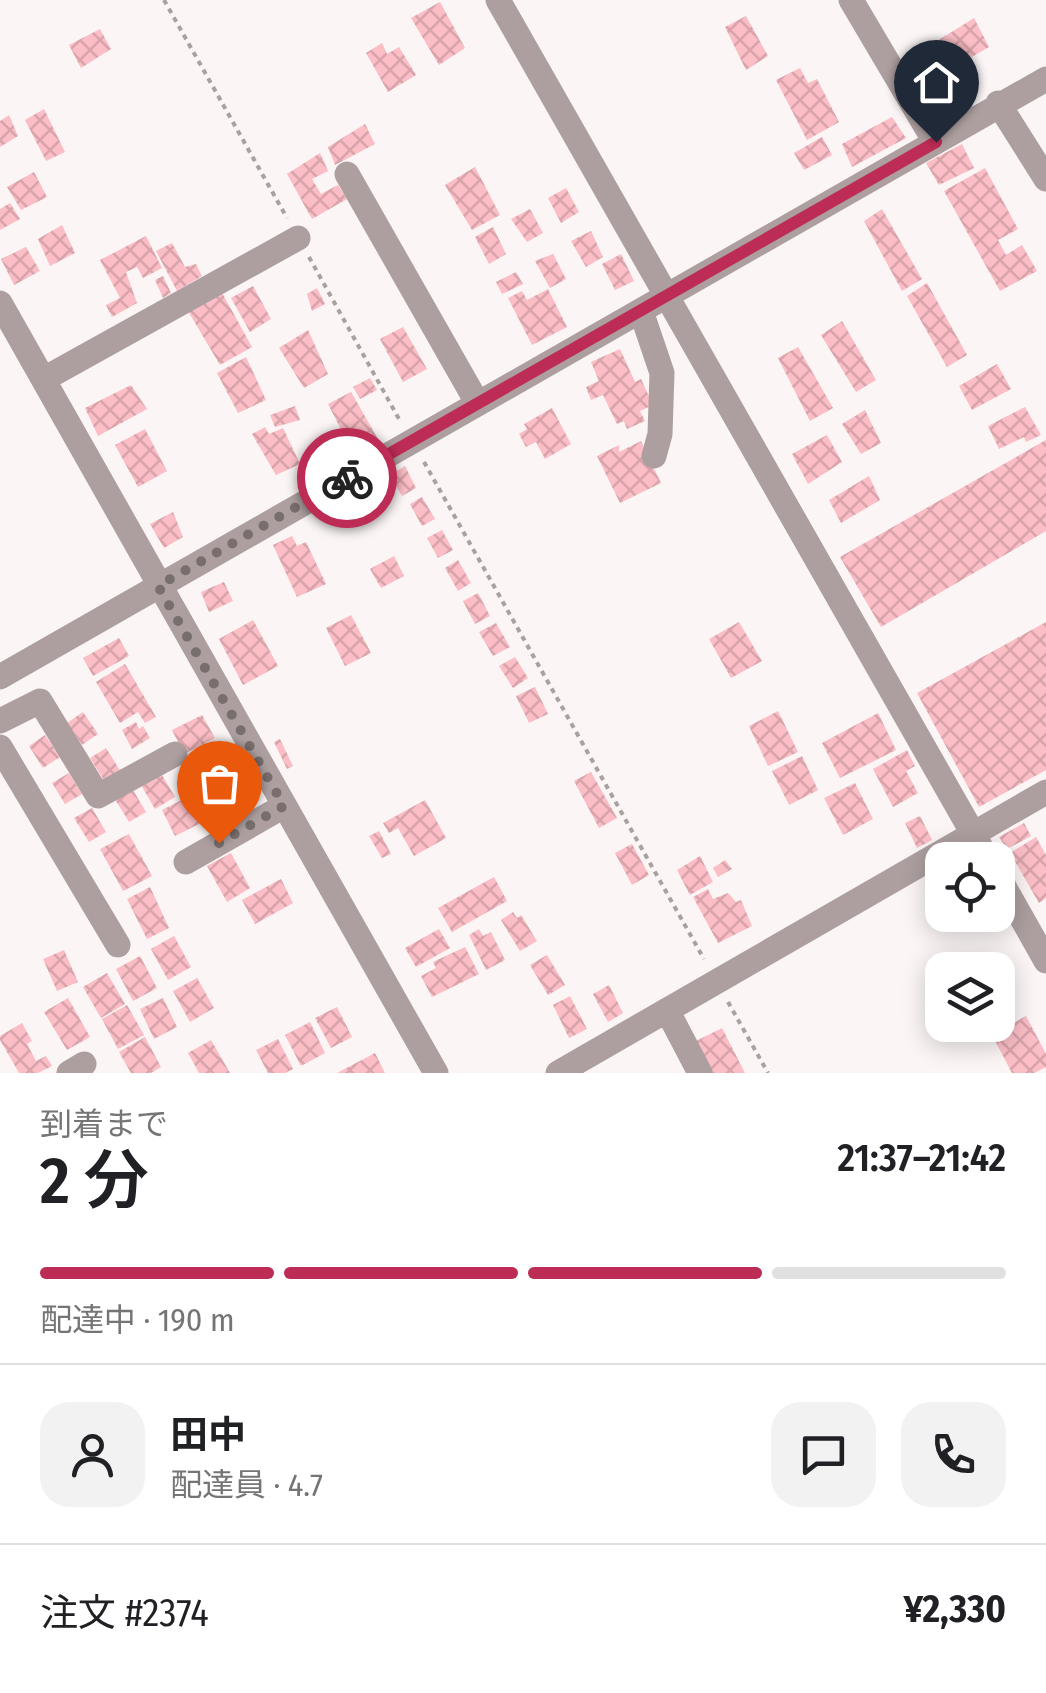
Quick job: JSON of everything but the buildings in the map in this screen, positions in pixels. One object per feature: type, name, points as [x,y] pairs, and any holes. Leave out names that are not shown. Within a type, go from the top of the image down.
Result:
[{"type":"street","points":[[498,0],[978,842]]},
{"type":"street","points":[[851,0],[936,142]]},
{"type":"street","points":[[0,677],[1046,79]]},
{"type":"street","points":[[999,104],[1046,179]]},
{"type":"street","points":[[346,174],[478,404]]},
{"type":"street","points":[[44,378],[298,238]]},
{"type":"street","points":[[0,303],[436,1073]]},
{"type":"street","points":[[642,311],[662,373],[660,434],[654,456]]},
{"type":"street","points":[[0,721],[40,701],[98,796],[175,754]]},
{"type":"street","points":[[0,747],[118,944]]},
{"type":"street","points":[[558,1073],[1046,792]]},
{"type":"street","points":[[186,862],[284,806]]},
{"type":"street","points":[[1015,906],[1046,961]]},
{"type":"street","points":[[667,1010],[700,1073]]},
{"type":"path","points":[[164,0],[768,1073]]},
{"type":"way so far","points":[[219,843],[284,806],[158,586],[347,478]]},
{"type":"route","points":[[347,478],[936,142]]}]
